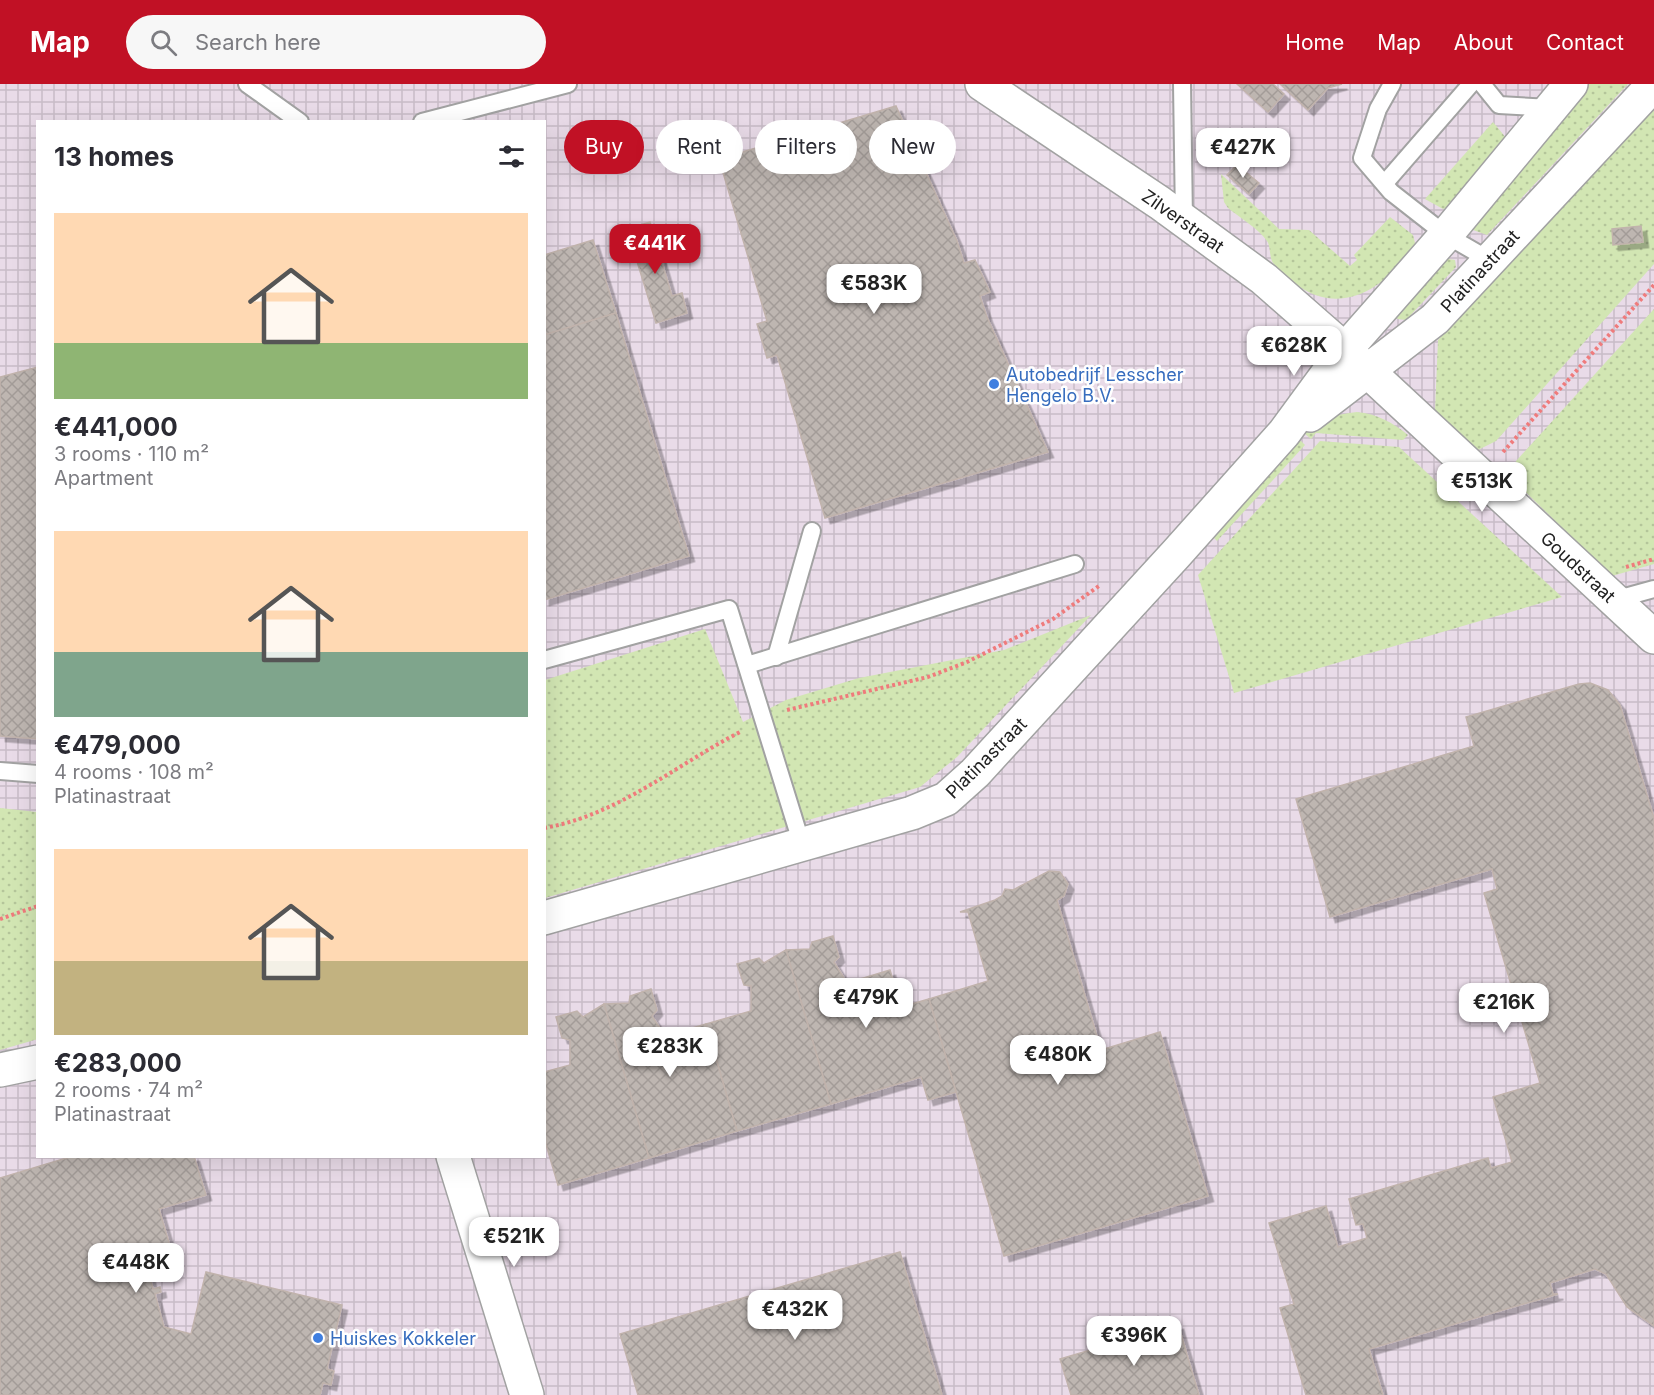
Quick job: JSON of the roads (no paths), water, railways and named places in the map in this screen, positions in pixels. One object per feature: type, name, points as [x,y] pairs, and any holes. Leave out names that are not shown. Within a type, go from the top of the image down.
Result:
[{"type":"street","name":"Zilverstraat","points":[[981,84],[1184,221],[1264,279],[1345,350]]},
{"type":"street","name":"Platinastraat","points":[[1284,433],[1435,320],[1654,84]]},
{"type":"street","name":"Platinastraat","points":[[546,917],[802,846],[912,813],[946,799],[975,773],[1039,705],[1284,433],[1345,350],[1446,235],[1561,96]]},
{"type":"street","name":"Goudstraat","points":[[1345,350],[1654,637]]},
{"type":"street","points":[[0,1070],[36,1062]]},
{"type":"street","points":[[454,1158],[527,1395]]},
{"type":"lane","points":[[247,84],[297,120]]},
{"type":"lane","points":[[430,120],[568,84]]},
{"type":"lane","points":[[1182,84],[1184,221]]},
{"type":"lane","points":[[1392,84],[1378,109],[1362,158],[1391,192],[1446,235],[1491,261]]},
{"type":"lane","points":[[1384,183],[1471,84]]},
{"type":"lane","points":[[1482,84],[1499,105],[1561,96]]},
{"type":"lane","points":[[776,657],[812,531]]},
{"type":"lane","points":[[747,665],[1075,564]]},
{"type":"lane","points":[[1614,600],[1654,588]]},
{"type":"lane","points":[[546,659],[729,609],[802,846]]},
{"type":"lane","points":[[0,771],[36,774]]},
{"type":"place","name":"Autobedrijf Lesscher Hengelo B.V.","points":[[994,384]]},
{"type":"place","name":"Huiskes Kokkeler","points":[[318,1338]]}]
